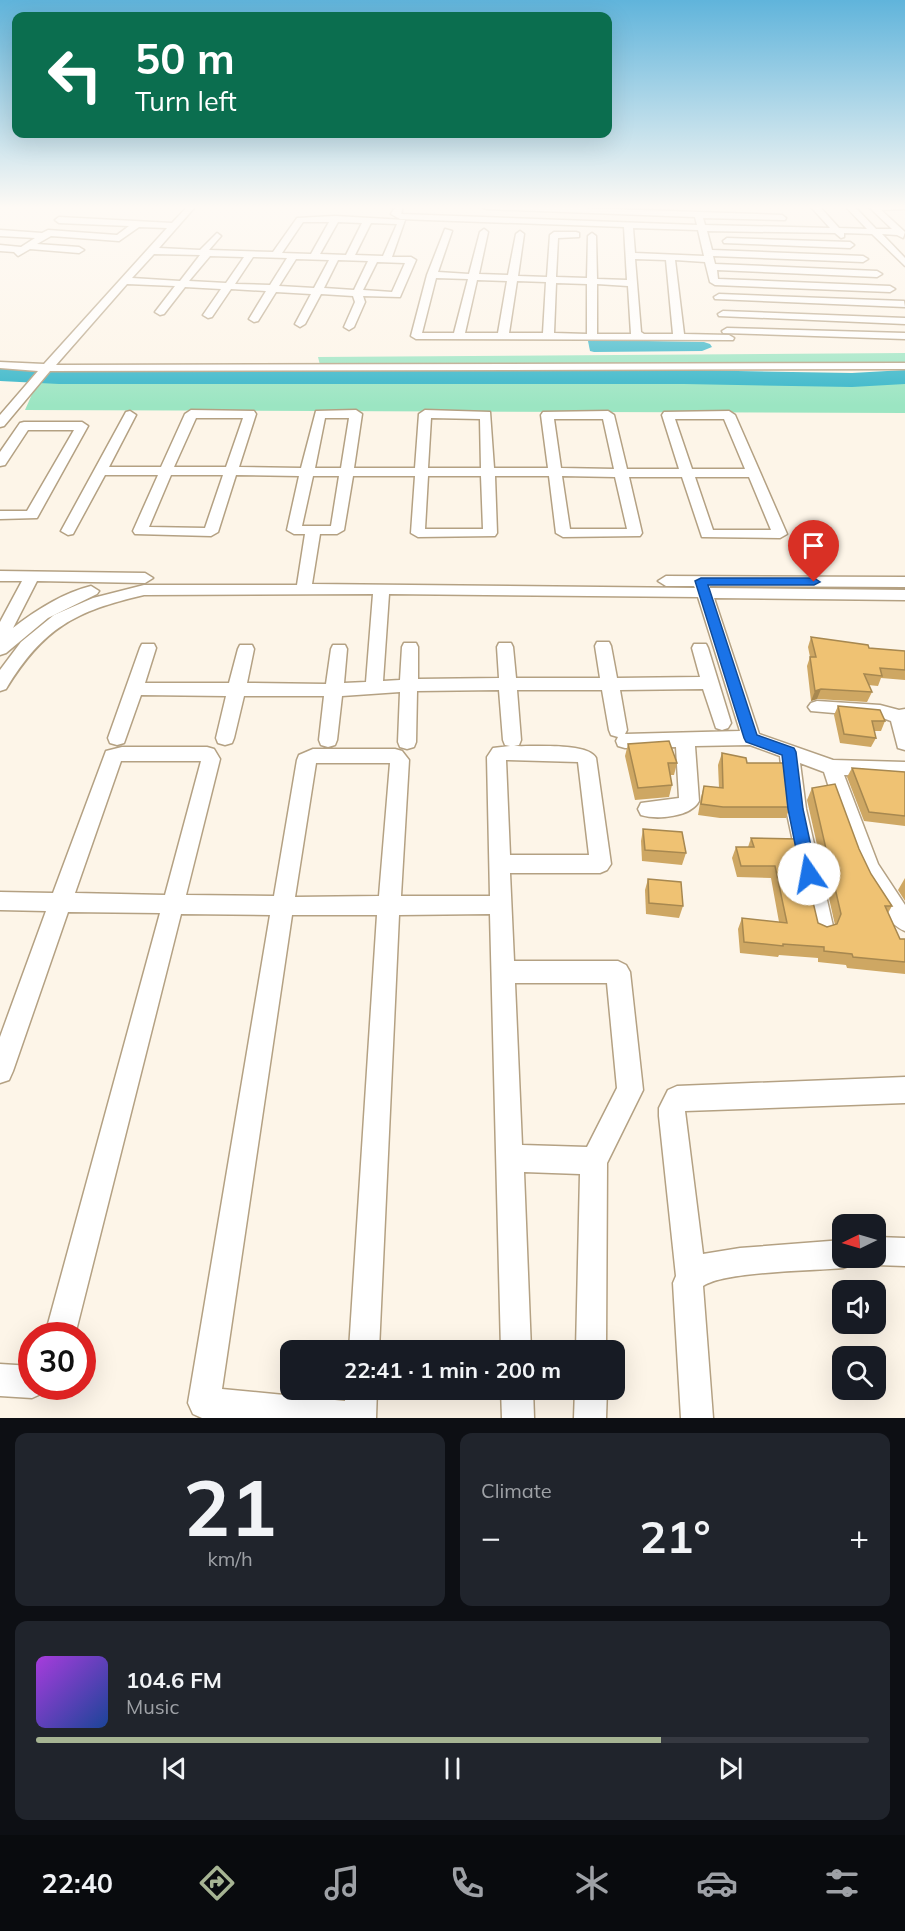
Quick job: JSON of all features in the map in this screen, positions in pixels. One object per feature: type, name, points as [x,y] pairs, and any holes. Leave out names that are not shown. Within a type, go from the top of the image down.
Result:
[{"type":"street","points":[[0,423],[34,382],[134,273]]},
{"type":"street","points":[[160,312],[191,273]]},
{"type":"street","points":[[208,315],[234,273]]},
{"type":"street","points":[[254,319],[282,273]]},
{"type":"street","points":[[300,324],[327,273]]},
{"type":"street","points":[[349,327],[360,302],[357,293],[367,273]]},
{"type":"street","points":[[127,281],[396,295],[406,273]]},
{"type":"street","points":[[503,336],[514,273]]},
{"type":"street","points":[[548,336],[552,273]]},
{"type":"street","points":[[592,273],[592,337]]},
{"type":"street","points":[[632,273],[636,333],[642,337]]},
{"type":"street","points":[[672,273],[680,337]]},
{"type":"street","points":[[713,273],[731,348]]},
{"type":"street","points":[[867,273],[877,274],[905,305]]},
{"type":"street","points":[[632,283],[432,275],[416,336],[680,337],[731,348],[905,366]]},
{"type":"street","points":[[459,336],[472,276]]},
{"type":"street","points":[[715,282],[890,289]]},
{"type":"street","points":[[719,297],[905,305]]},
{"type":"street","points":[[723,314],[905,321]]},
{"type":"street","points":[[0,365],[46,370],[731,348],[905,336]]},
{"type":"street","points":[[191,414],[250,414],[231,471],[211,532],[140,531],[191,414]]},
{"type":"street","points":[[320,414],[356,414],[337,530],[294,530],[307,471],[320,414]]},
{"type":"street","points":[[425,414],[486,415],[488,472],[490,533],[418,533],[425,414]]},
{"type":"street","points":[[68,531],[130,415]]},
{"type":"street","points":[[547,415],[608,415],[621,473],[635,533],[563,533],[547,415]]},
{"type":"street","points":[[668,415],[729,416],[754,473],[780,534],[707,534],[668,415]]},
{"type":"street","points":[[0,462],[24,426],[82,426],[32,515],[0,515]]},
{"type":"street","points":[[100,471],[754,473]]},
{"type":"street","points":[[305,583],[313,530]]},
{"type":"street","points":[[0,576],[305,583],[703,587],[905,595]]},
{"type":"street","points":[[0,638],[32,576]]},
{"type":"street","points":[[0,649],[22,627],[57,604],[100,587],[145,578]]},
{"type":"street","points":[[0,685],[12,661],[40,632],[67,614],[106,598],[144,590],[305,583],[381,589],[703,587],[905,582]]},
{"type":"street","points":[[703,587],[751,738]]},
{"type":"street","points":[[374,686],[381,589]]},
{"type":"street","points":[[603,646],[622,736],[685,739],[751,738],[832,767],[905,769]]},
{"type":"street","points":[[407,742],[410,647]]},
{"type":"street","points":[[505,647],[512,740]]},
{"type":"street","points":[[117,738],[148,648]]},
{"type":"street","points":[[700,648],[722,723]]},
{"type":"street","points":[[225,738],[246,649]]},
{"type":"street","points":[[328,740],[339,649]]},
{"type":"street","points":[[134,689],[334,690],[409,685],[711,683]]},
{"type":"street","points":[[817,707],[880,711],[903,716],[899,725],[905,743]]},
{"type":"street","points":[[648,809],[685,805],[690,801],[685,739]]},
{"type":"street","points":[[789,752],[796,809],[822,926]]},
{"type":"street","points":[[499,864],[600,864],[587,758],[582,755],[500,753],[495,757],[516,1340]]},
{"type":"street","points":[[0,1071],[113,756],[122,754],[207,754],[211,759],[63,1322]]},
{"type":"street","points":[[361,1400],[360,1418],[204,1403],[306,760],[313,756],[395,756],[400,760],[389,905],[365,1340]]},
{"type":"street","points":[[832,767],[872,875],[890,905],[905,921]]},
{"type":"street","points":[[0,901],[282,906],[500,905]]},
{"type":"street","points":[[503,972],[618,972],[630,1090],[594,1161],[591,1340]]},
{"type":"street","points":[[691,1277],[672,1116],[675,1101],[688,1098],[905,1090]]},
{"type":"street","points":[[509,1158],[594,1161]]},
{"type":"street","points":[[886,1251],[905,1252]]},
{"type":"street","points":[[697,1418],[688,1283],[691,1277],[704,1268],[740,1262],[832,1255]]},
{"type":"street","points":[[0,1380],[18,1381]]},
{"type":"street","points":[[517,1400],[518,1418]]},
{"type":"street","points":[[590,1418],[591,1400]]},
{"type":"green space","points":[[905,353],[905,366],[321,369],[318,357]]},
{"type":"green space","points":[[40,376],[856,379],[905,377],[905,413],[25,410]]},
{"type":"water","points":[[588,341],[704,342],[712,347],[702,351],[594,352],[590,351]]},
{"type":"building","points":[[811,637],[868,645],[869,648],[905,651],[905,670],[880,668],[882,676],[864,674],[872,692],[821,689],[815,691],[810,657],[816,657]]},
{"type":"building","points":[[838,706],[880,710],[885,721],[872,721],[876,738],[844,734]]},
{"type":"building","points":[[669,741],[677,763],[668,763],[672,785],[638,788],[628,744]]},
{"type":"building","points":[[722,753],[746,758],[747,763],[784,763],[790,807],[723,807],[701,804],[704,786],[723,788]]},
{"type":"building","points":[[852,768],[905,772],[905,816],[869,812]]},
{"type":"building","points":[[835,784],[859,849],[871,874],[892,906],[885,906],[900,939],[905,939],[905,962],[853,957],[852,954],[824,951],[824,947],[744,942],[742,918],[787,923],[775,866],[741,866],[736,847],[754,847],[751,838],[798,839],[818,923],[827,927],[837,924],[841,914],[812,788]]},
{"type":"building","points":[[643,829],[682,832],[686,853],[645,850]]},
{"type":"building","points":[[648,879],[681,882],[683,906],[649,903]]},
{"type":"waterway","points":[[0,374],[59,377],[684,377],[852,380],[905,377]]},
{"type":"route","points":[[809,874],[796,809],[789,752],[751,738],[701,581],[814,582]]}]
